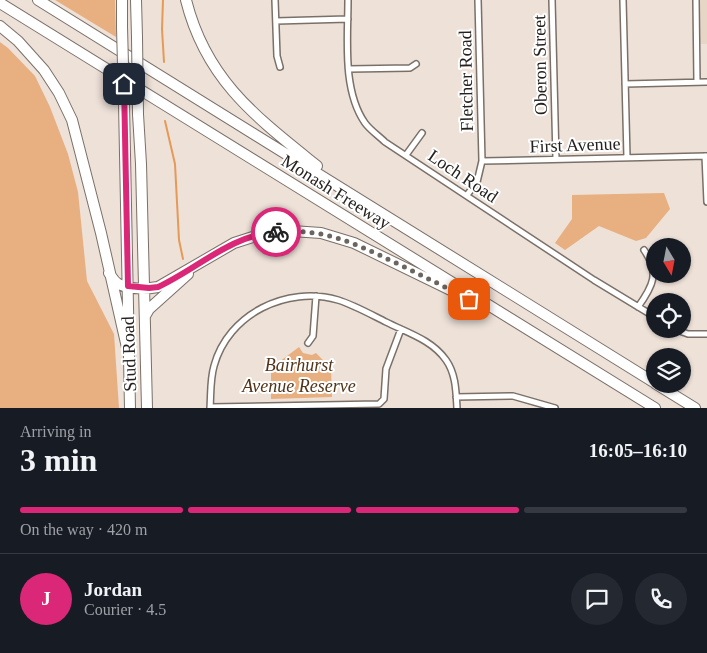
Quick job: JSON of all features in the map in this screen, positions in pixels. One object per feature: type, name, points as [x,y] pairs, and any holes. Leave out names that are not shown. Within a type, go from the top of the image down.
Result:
[{"type":"highway","name":"Monash Freeway","points":[[38,0],[646,377]]},
{"type":"highway","name":"Stud Road","points":[[122,0],[130,408]]},
{"type":"highway","name":"Stud Road","points":[[136,0],[147,408]]},
{"type":"highway","points":[[186,0],[190,17],[204,51],[227,85],[272,130],[351,193]]},
{"type":"highway","name":"Monash Freeway","points":[[0,4],[655,408]]},
{"type":"highway","points":[[0,26],[18,41],[44,70],[59,93],[72,120],[101,233],[128,352]]},
{"type":"highway","points":[[110,273],[117,283],[144,288],[158,287],[234,243],[268,232],[321,233],[354,243],[522,325]]},
{"type":"highway","points":[[144,317],[149,309],[189,274],[192,267]]},
{"type":"highway","name":"Monash Freeway","points":[[672,393],[695,408]]},
{"type":"street","points":[[275,0],[277,56],[280,67]]},
{"type":"street","name":"Loch Road","points":[[348,0],[351,91],[356,107],[366,124],[385,142],[646,312]]},
{"type":"street","name":"Fletcher Road","points":[[478,0],[482,161]]},
{"type":"street","name":"Oberon Street","points":[[552,0],[556,160]]},
{"type":"street","points":[[623,0],[627,158]]},
{"type":"street","points":[[696,0],[697,82]]},
{"type":"street","points":[[276,21],[348,19]]},
{"type":"street","points":[[349,69],[410,68],[416,64]]},
{"type":"street","points":[[626,84],[707,82]]},
{"type":"street","points":[[406,155],[422,133]]},
{"type":"street","points":[[706,156],[705,193],[707,202]]},
{"type":"street","name":"First Avenue","points":[[482,161],[706,156]]},
{"type":"street","points":[[468,195],[477,182],[482,161]]},
{"type":"street","points":[[638,307],[648,292],[654,274],[652,261],[644,250]]},
{"type":"street","points":[[400,329],[386,369],[384,399],[379,404],[210,408],[214,366],[221,349],[233,330],[251,313],[273,302],[295,296],[316,296],[338,300],[418,336],[431,345],[446,361],[454,378],[457,408]]},
{"type":"street","points":[[308,343],[314,336],[316,296]]},
{"type":"street","points":[[691,334],[707,334]]},
{"type":"street","points":[[456,397],[507,396],[555,408]]},
{"type":"shaded area","points":[[698,0],[707,0],[707,44],[700,44]]},
{"type":"green space","points":[[55,0],[115,0],[116,37]]},
{"type":"green space","points":[[0,42],[35,76],[50,107],[68,154],[78,192],[87,281],[114,334],[119,408],[0,408]]},
{"type":"green space","points":[[664,193],[670,209],[646,238],[636,241],[599,226],[565,250],[555,243],[572,219],[572,195]]},
{"type":"green space","name":"Bairhurst Avenue Reserve","points":[[299,347],[303,353],[312,355],[316,353],[331,368],[332,397],[271,399],[271,368]]},
{"type":"waterway","points":[[163,0],[164,62]]},
{"type":"waterway","points":[[165,121],[175,164],[179,240],[183,259]]},
{"type":"way so far","points":[[276,232],[321,233],[354,243],[469,299]]},
{"type":"route","points":[[124,84],[128,286],[158,287],[234,243],[268,232],[276,232]]}]
